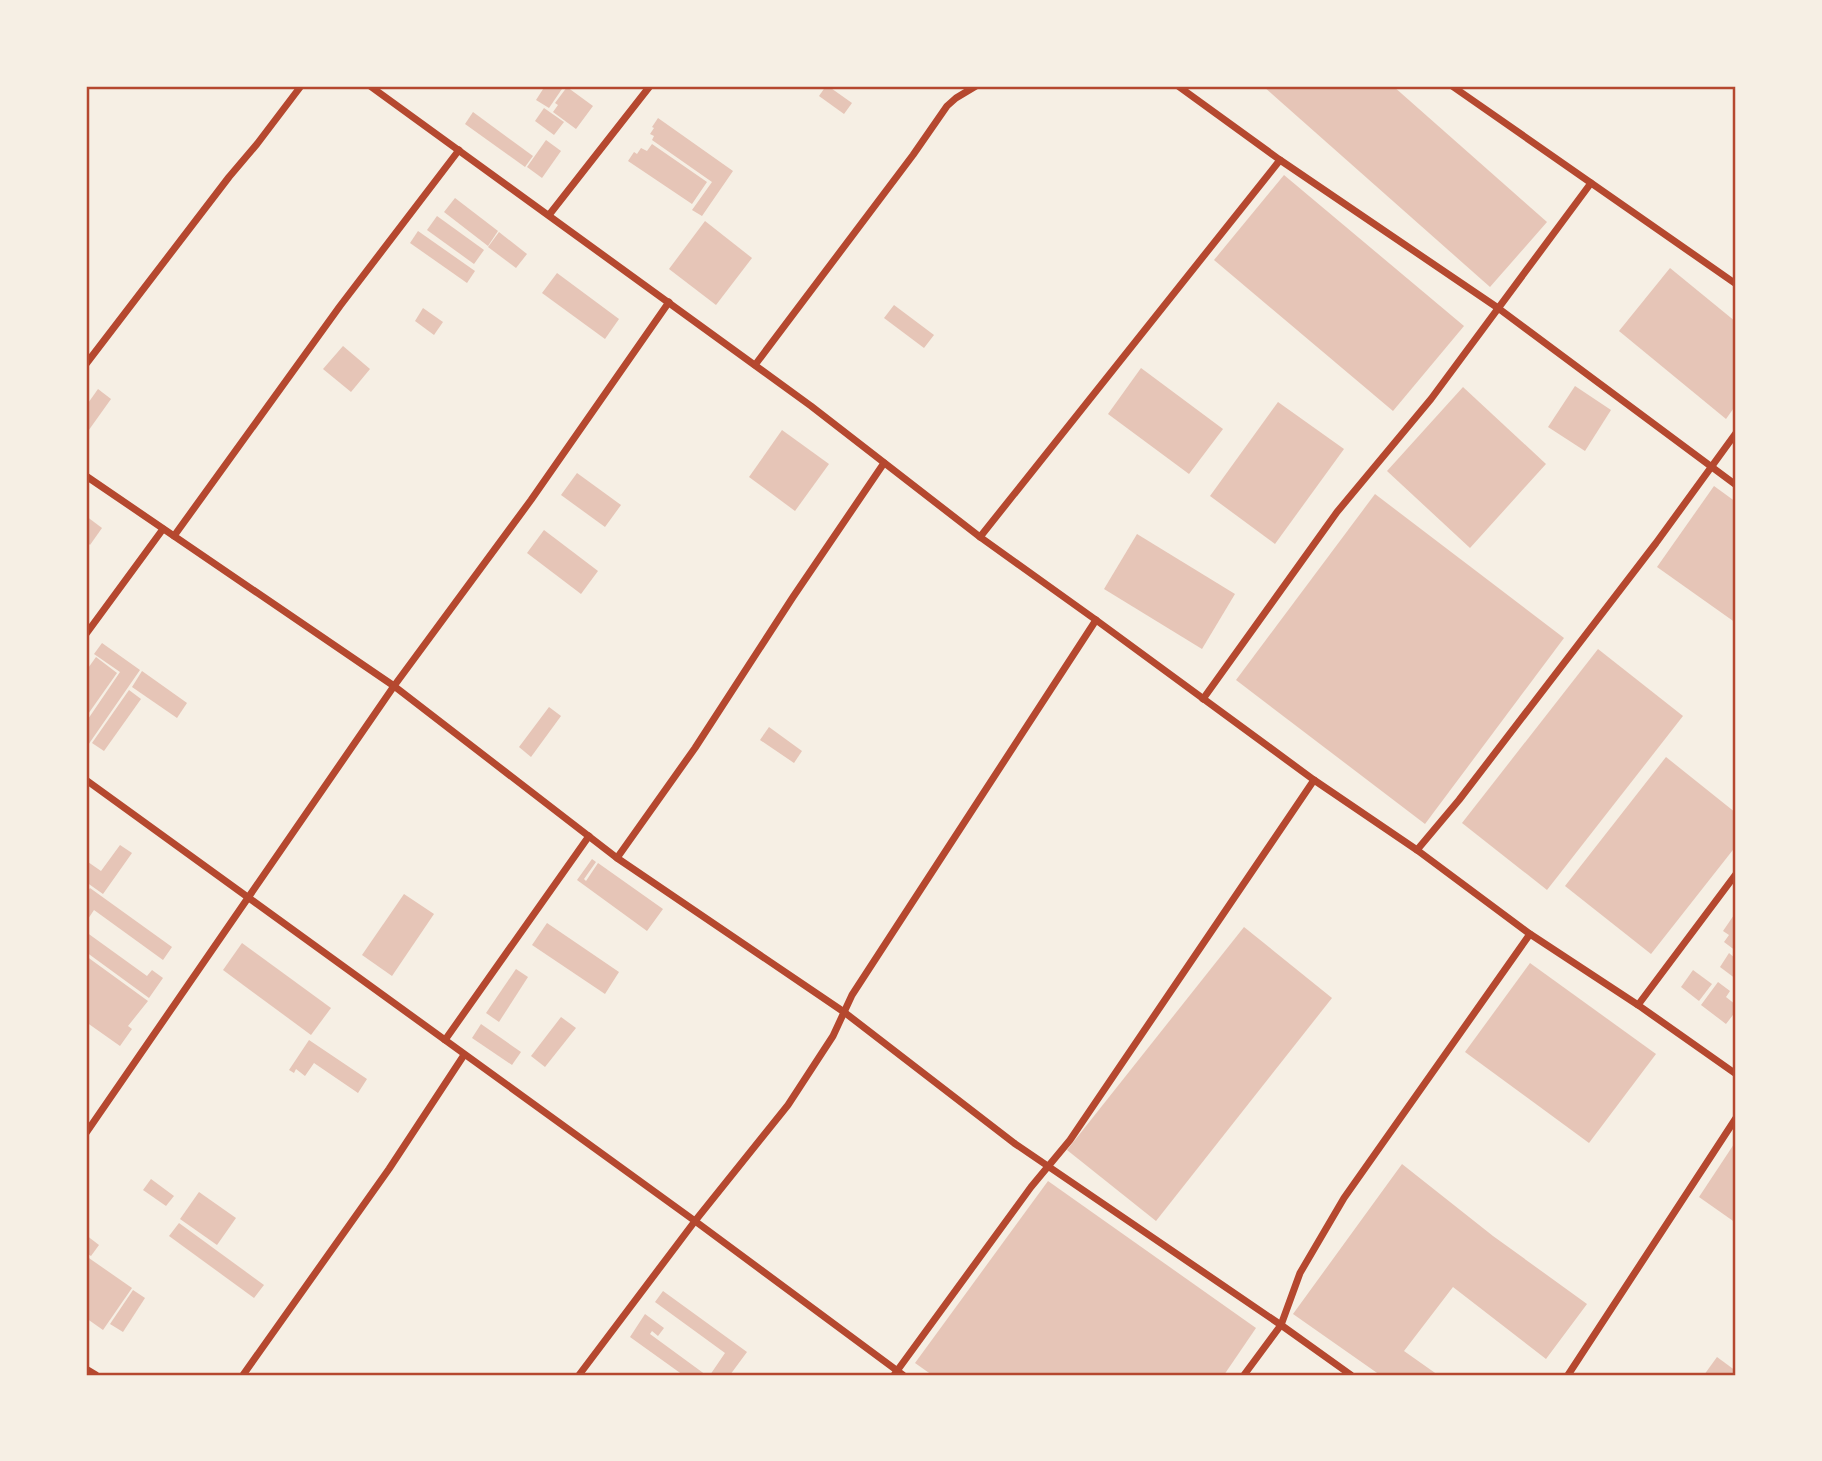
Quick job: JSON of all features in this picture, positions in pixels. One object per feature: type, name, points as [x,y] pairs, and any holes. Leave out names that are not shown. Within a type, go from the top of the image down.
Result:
[{"type":"street","points":[[86,364],[301,86]]},
{"type":"street","points":[[370,86],[755,365],[980,537],[1314,780],[1417,849],[1530,934],[1736,1074]]},
{"type":"street","points":[[549,215],[650,86]]},
{"type":"street","points":[[755,365],[890,187],[947,106],[956,97],[976,86]]},
{"type":"street","points":[[1178,86],[1280,160],[1498,308],[1736,485]]},
{"type":"street","points":[[1452,86],[1736,284]]},
{"type":"street","points":[[173,536],[340,306],[459,150]]},
{"type":"street","points":[[980,537],[1280,160]]},
{"type":"street","points":[[1203,699],[1337,512],[1431,399],[1591,183]]},
{"type":"street","points":[[86,1133],[394,686],[531,500],[669,302]]},
{"type":"street","points":[[1417,849],[1459,800],[1713,467],[1736,433]]},
{"type":"street","points":[[617,858],[695,748],[884,463]]},
{"type":"street","points":[[86,476],[394,686],[617,858],[844,1012],[1014,1143],[1351,1375]]},
{"type":"street","points":[[86,634],[163,529]]},
{"type":"street","points":[[579,1375],[695,1221],[788,1105],[834,1035],[852,995],[1096,620]]},
{"type":"street","points":[[86,780],[695,1221],[898,1374],[1048,1166],[1070,1140],[1314,780]]},
{"type":"street","points":[[445,1040],[589,836]]},
{"type":"street","points":[[1638,1005],[1736,874]]},
{"type":"street","points":[[1244,1375],[1280,1325],[1300,1273],[1344,1198],[1530,934]]},
{"type":"street","points":[[243,1375],[389,1169],[464,1055]]},
{"type":"street","points":[[1568,1375],[1736,1118]]},
{"type":"street","points":[[86,1369],[96,1375]]},
{"type":"building","points":[[545,86],[564,86],[549,108],[536,100]]},
{"type":"building","points":[[826,86],[852,103],[844,114],[819,96]]},
{"type":"building","points":[[1263,86],[1393,86],[1547,222],[1490,287]]},
{"type":"building","points":[[567,87],[593,106],[576,129],[553,112],[558,105],[555,103]]},
{"type":"building","points":[[544,108],[564,122],[554,135],[535,121]]},
{"type":"building","points":[[473,112],[533,156],[525,167],[465,124]]},
{"type":"building","points":[[658,118],[733,171],[702,216],[692,210],[712,182],[652,140],[654,136],[650,134]]},
{"type":"building","points":[[546,140],[561,151],[542,178],[527,167]]},
{"type":"building","points":[[652,144],[707,182],[692,204],[628,161],[634,152],[637,154],[641,148],[647,151]]},
{"type":"building","points":[[1284,175],[1464,326],[1393,411],[1214,260]]},
{"type":"building","points":[[455,198],[498,231],[488,246],[444,212]]},
{"type":"building","points":[[437,216],[484,250],[474,264],[427,230]]},
{"type":"building","points":[[705,221],[752,258],[716,305],[669,269]]},
{"type":"building","points":[[418,231],[475,271],[467,283],[410,243]]},
{"type":"building","points":[[499,232],[527,254],[516,268],[488,247]]},
{"type":"building","points":[[1670,268],[1736,322],[1736,405],[1726,419],[1619,331]]},
{"type":"building","points":[[557,273],[619,319],[605,339],[542,293]]},
{"type":"building","points":[[894,305],[934,335],[924,348],[884,318]]},
{"type":"building","points":[[423,308],[443,322],[434,335],[415,321]]},
{"type":"building","points":[[343,346],[370,369],[351,392],[323,369]]},
{"type":"building","points":[[1141,368],[1223,429],[1189,474],[1108,414]]},
{"type":"building","points":[[1575,386],[1611,410],[1585,451],[1548,427]]},
{"type":"building","points":[[1463,387],[1546,464],[1470,548],[1387,471]]},
{"type":"building","points":[[98,389],[111,399],[86,434],[86,406]]},
{"type":"building","points":[[1278,402],[1344,449],[1275,544],[1210,496]]},
{"type":"building","points":[[782,430],[829,464],[795,511],[749,477]]},
{"type":"building","points":[[577,473],[621,505],[605,527],[561,495]]},
{"type":"building","points":[[1714,486],[1736,502],[1736,623],[1657,567]]},
{"type":"building","points":[[1375,494],[1564,638],[1425,824],[1236,680]]},
{"type":"building","points":[[86,516],[102,528],[90,545],[86,541]]},
{"type":"building","points":[[544,530],[598,571],[581,594],[527,553]]},
{"type":"building","points":[[1137,534],[1235,594],[1202,649],[1104,589]]},
{"type":"building","points":[[102,643],[140,670],[86,748],[86,722],[120,672],[94,654]]},
{"type":"building","points":[[1598,649],[1683,716],[1547,890],[1462,823]]},
{"type":"building","points":[[96,657],[117,673],[86,717],[86,671]]},
{"type":"building","points":[[142,671],[187,703],[177,718],[132,687]]},
{"type":"building","points":[[129,690],[141,699],[104,751],[92,743]]},
{"type":"building","points":[[549,707],[561,716],[531,757],[519,747]]},
{"type":"building","points":[[769,727],[802,751],[794,763],[760,740]]},
{"type":"building","points":[[1666,757],[1736,813],[1736,846],[1651,954],[1565,886]]},
{"type":"building","points":[[120,845],[132,853],[103,894],[86,882],[86,865],[88,862],[101,871]]},
{"type":"building","points":[[592,859],[596,862],[584,879],[586,881],[598,863],[663,909],[647,931],[577,880]]},
{"type":"building","points":[[90,888],[172,947],[163,960],[94,910],[86,922],[86,894]]},
{"type":"building","points":[[404,894],[434,914],[392,976],[362,955]]},
{"type":"building","points":[[1736,912],[1736,951],[1724,942],[1729,935],[1723,931]]},
{"type":"building","points":[[547,923],[619,972],[605,994],[532,945]]},
{"type":"building","points":[[1244,927],[1332,998],[1156,1221],[1067,1150]]},
{"type":"building","points":[[86,932],[147,976],[152,970],[163,978],[149,998],[86,952]]},
{"type":"building","points":[[242,943],[331,1008],[311,1035],[223,970]]},
{"type":"building","points":[[1729,953],[1736,959],[1736,979],[1720,967]]},
{"type":"building","points":[[86,956],[148,1001],[128,1026],[132,1029],[120,1046],[86,1022]]},
{"type":"building","points":[[1530,963],[1656,1054],[1589,1143],[1465,1052]]},
{"type":"building","points":[[516,969],[528,977],[499,1022],[486,1013]]},
{"type":"building","points":[[1693,970],[1712,984],[1699,1001],[1681,987]]},
{"type":"building","points":[[1718,982],[1730,991],[1726,997],[1736,1005],[1736,1011],[1726,1024],[1701,1005]]},
{"type":"building","points":[[561,1017],[576,1028],[545,1067],[531,1056]]},
{"type":"building","points":[[481,1024],[521,1052],[512,1065],[472,1038]]},
{"type":"building","points":[[309,1040],[367,1079],[358,1093],[314,1063],[305,1076],[296,1069],[294,1073],[289,1070]]},
{"type":"building","points":[[1736,1141],[1736,1223],[1699,1197]]},
{"type":"building","points":[[1402,1164],[1493,1236],[1587,1304],[1546,1359],[1453,1287],[1404,1351],[1438,1375],[1380,1375],[1293,1314]]},
{"type":"building","points":[[151,1179],[174,1196],[166,1206],[143,1190]]},
{"type":"building","points":[[1048,1181],[1256,1328],[1224,1375],[932,1375],[915,1363]]},
{"type":"building","points":[[199,1192],[236,1218],[217,1245],[180,1219]]},
{"type":"building","points":[[179,1223],[264,1285],[254,1298],[169,1236]]},
{"type":"building","points":[[86,1235],[99,1245],[91,1256],[86,1253]]},
{"type":"building","points":[[86,1256],[132,1288],[103,1330],[86,1318]]},
{"type":"building","points":[[133,1290],[145,1298],[123,1332],[110,1324]]},
{"type":"building","points":[[663,1291],[747,1352],[730,1375],[710,1375],[725,1353],[655,1302]]},
{"type":"building","points":[[645,1314],[664,1328],[658,1336],[652,1331],[650,1334],[706,1375],[683,1375],[630,1337]]},
{"type":"building","points":[[1717,1357],[1736,1371],[1736,1375],[1704,1375]]}]
